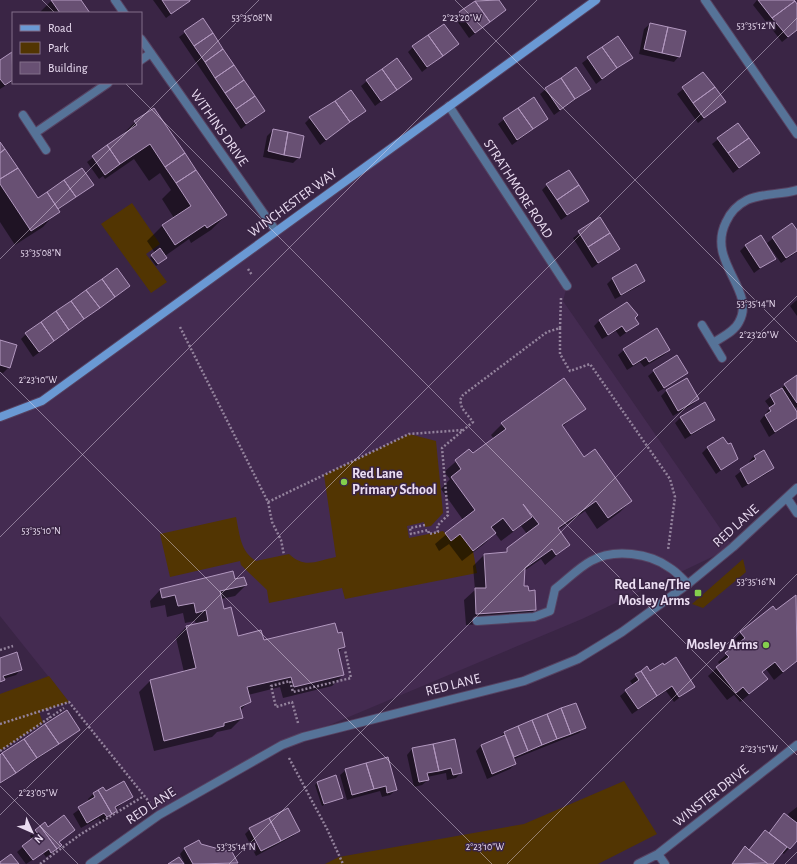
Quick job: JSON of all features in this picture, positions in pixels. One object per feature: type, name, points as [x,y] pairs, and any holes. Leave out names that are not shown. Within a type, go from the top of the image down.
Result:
[{"type":"street","points":[[115,0],[123,12]]},
{"type":"street","name":"WINCHESTER WAY","points":[[0,417],[42,401],[596,0]]},
{"type":"street","points":[[705,0],[797,134]]},
{"type":"street","name":"WITHINS DRIVE","points":[[142,40],[276,232]]},
{"type":"street","points":[[142,59],[151,54]]},
{"type":"street","points":[[36,133],[107,84]]},
{"type":"street","name":"STRATHMORE ROAD","points":[[448,106],[566,286]]},
{"type":"street","points":[[23,115],[46,150]]},
{"type":"street","points":[[713,343],[739,324],[744,308],[740,292],[722,251],[721,239],[723,227],[728,216],[736,208],[756,196],[782,194],[797,190]]},
{"type":"street","points":[[702,325],[722,358]]},
{"type":"street","name":"RED LANE","points":[[90,864],[159,815],[282,745],[303,737],[524,681],[578,659],[622,632],[688,584],[733,547],[797,488]]},
{"type":"street","points":[[787,498],[797,513]]},
{"type":"street","points":[[477,622],[534,618],[550,610],[555,589],[592,560],[614,554],[637,555],[655,559],[688,584]]},
{"type":"street","name":"WINSTER DRIVE","points":[[638,864],[658,854],[797,745]]},
{"type":"street","points":[[658,854],[665,864]]},
{"type":"path","points":[[566,286],[560,299],[560,354],[570,371],[590,364],[670,479],[675,497],[666,566]]},
{"type":"path","points":[[180,327],[268,502],[272,522],[281,540],[284,555]]},
{"type":"path","points":[[424,525],[410,528],[411,534],[428,530],[429,534],[438,532],[437,526],[448,515],[442,448],[473,422],[462,408],[460,400],[463,395],[546,332],[560,328]]},
{"type":"path","points":[[268,502],[409,434],[463,430]]},
{"type":"path","points":[[0,650],[13,646]]},
{"type":"path","points":[[303,737],[292,702],[276,707],[271,686],[290,681],[293,692],[351,678],[345,650]]},
{"type":"path","points":[[0,724],[69,702],[144,796],[81,834],[40,864]]},
{"type":"path","points":[[0,752],[64,708]]},
{"type":"path","points":[[47,709],[50,718]]},
{"type":"path","points":[[282,745],[327,828],[343,864]]},
{"type":"shaded area","name":"Red Lane Primary School","points":[[449,106],[567,286],[563,301],[733,547],[582,619],[282,745],[159,815],[0,616],[0,417],[42,401]]},
{"type":"green space","points":[[132,203],[160,244],[146,254],[167,282],[151,293],[101,224]]},
{"type":"green space","points":[[409,434],[436,441],[443,513],[431,526],[425,527],[424,522],[407,526],[409,538],[443,531],[451,540],[460,534],[473,551],[477,573],[345,599],[342,588],[269,603],[267,590],[241,565],[240,561],[170,577],[160,534],[236,517],[244,547],[256,561],[289,554],[295,559],[306,563],[336,557],[324,475]]},
{"type":"green space","points":[[743,559],[746,572],[703,608],[692,604]]},
{"type":"green space","points":[[49,676],[69,702],[39,712],[43,723],[0,751],[0,694]]},
{"type":"green space","points":[[624,781],[657,834],[598,864],[325,864],[339,857],[524,824]]},
{"type":"building","points":[[51,0],[81,0],[89,12],[59,12]]},
{"type":"building","points":[[162,0],[190,0],[190,1],[171,14]]},
{"type":"building","points":[[499,0],[506,10],[490,22],[475,1]]},
{"type":"building","points":[[758,0],[794,0],[795,1],[772,18]]},
{"type":"building","points":[[475,1],[490,22],[475,33],[459,12]]},
{"type":"building","points":[[795,1],[797,4],[797,30],[788,37],[772,18]]},
{"type":"building","points":[[203,18],[213,33],[194,46],[184,31]]},
{"type":"building","points":[[650,23],[668,27],[662,53],[644,49]]},
{"type":"building","points":[[444,24],[459,44],[443,56],[428,35]]},
{"type":"building","points":[[668,27],[686,31],[680,57],[662,53]]},
{"type":"building","points":[[213,33],[223,49],[205,62],[194,46]]},
{"type":"building","points":[[428,35],[443,56],[427,67],[412,46]]},
{"type":"building","points":[[618,36],[633,58],[617,68],[602,47]]},
{"type":"building","points":[[602,47],[617,68],[602,79],[587,57]]},
{"type":"building","points":[[223,49],[234,65],[215,78],[205,62]]},
{"type":"building","points":[[12,52],[12,81],[5,85],[0,79],[0,60]]},
{"type":"building","points":[[397,58],[412,79],[397,90],[382,69]]},
{"type":"building","points":[[234,65],[244,80],[225,93],[215,78]]},
{"type":"building","points":[[576,67],[591,89],[575,99],[561,78]]},
{"type":"building","points":[[382,69],[397,90],[381,101],[366,80]]},
{"type":"building","points":[[703,72],[715,87],[693,103],[682,87]]},
{"type":"building","points":[[561,78],[575,99],[560,110],[545,88]]},
{"type":"building","points":[[244,80],[255,96],[236,109],[225,93]]},
{"type":"building","points":[[715,87],[726,102],[704,118],[693,103]]},
{"type":"building","points":[[351,90],[366,111],[350,122],[335,101]]},
{"type":"building","points":[[255,96],[265,111],[246,124],[236,109]]},
{"type":"building","points":[[534,97],[548,119],[533,129],[518,108]]},
{"type":"building","points":[[335,101],[350,122],[326,140],[309,117]]},
{"type":"building","points":[[154,108],[185,153],[165,167],[150,144],[120,164],[107,145],[137,125],[134,121]]},
{"type":"building","points":[[518,108],[533,129],[517,140],[503,118]]},
{"type":"building","points":[[738,123],[749,138],[728,153],[717,138]]},
{"type":"building","points":[[273,129],[288,132],[284,155],[268,151]]},
{"type":"building","points":[[288,132],[304,136],[300,158],[284,155]]},
{"type":"building","points":[[749,138],[760,153],[739,168],[728,153]]},
{"type":"building","points":[[0,142],[5,149],[0,153]]},
{"type":"building","points":[[107,145],[120,164],[105,175],[92,156]]},
{"type":"building","points":[[5,149],[18,168],[0,179],[0,153]]},
{"type":"building","points":[[185,153],[196,170],[176,183],[165,167]]},
{"type":"building","points":[[18,168],[38,198],[47,192],[60,212],[31,231],[0,184],[0,179]]},
{"type":"building","points":[[82,168],[94,185],[76,197],[64,180]]},
{"type":"building","points":[[196,170],[227,215],[207,228],[205,225],[175,245],[162,225],[191,206],[176,183]]},
{"type":"building","points":[[569,170],[579,185],[557,200],[546,184]]},
{"type":"building","points":[[64,180],[76,197],[58,209],[47,192]]},
{"type":"building","points":[[579,185],[589,201],[567,215],[557,200]]},
{"type":"building","points":[[600,217],[610,233],[588,247],[578,231]]},
{"type":"building","points":[[792,223],[797,230],[797,251],[786,258],[772,237]]},
{"type":"building","points":[[610,233],[620,249],[598,263],[588,247]]},
{"type":"building","points":[[761,235],[776,259],[760,268],[745,245]]},
{"type":"building","points":[[160,248],[167,258],[158,264],[151,255]]},
{"type":"building","points":[[636,264],[645,281],[621,295],[612,278]]},
{"type":"building","points":[[117,268],[130,286],[115,297],[102,279]]},
{"type":"building","points":[[102,279],[115,297],[100,308],[86,290]]},
{"type":"building","points":[[86,290],[100,308],[84,319],[71,301]]},
{"type":"building","points":[[71,301],[84,319],[69,330],[56,311]]},
{"type":"building","points":[[627,302],[638,315],[635,318],[639,324],[626,332],[622,326],[608,335],[599,320]]},
{"type":"building","points":[[56,311],[69,330],[54,341],[41,322]]},
{"type":"building","points":[[41,322],[54,341],[39,352],[25,333]]},
{"type":"building","points":[[657,328],[670,350],[649,362],[646,357],[633,365],[623,349]]},
{"type":"building","points":[[0,340],[17,345],[10,368],[0,365]]},
{"type":"building","points":[[677,355],[688,373],[664,388],[653,370]]},
{"type":"building","points":[[797,375],[797,403],[784,384]]},
{"type":"building","points":[[564,378],[586,409],[562,425],[584,457],[595,449],[632,501],[608,518],[596,501],[558,528],[570,545],[556,555],[552,549],[525,568],[524,586],[528,586],[529,591],[535,590],[536,610],[476,614],[475,588],[486,588],[484,554],[507,552],[507,548],[539,524],[523,504],[532,517],[513,531],[503,518],[491,527],[496,533],[473,551],[460,534],[451,541],[445,533],[475,510],[451,477],[461,469],[455,460],[469,449],[473,453],[506,429],[501,423]]},
{"type":"building","points":[[687,378],[699,399],[678,411],[666,390]]},
{"type":"building","points":[[782,388],[797,412],[797,418],[775,432],[765,415],[771,411],[769,408],[775,404],[770,395]]},
{"type":"building","points":[[705,402],[715,420],[691,434],[680,417]]},
{"type":"building","points":[[723,437],[728,444],[731,443],[738,459],[721,470],[707,447]]},
{"type":"building","points":[[764,450],[774,468],[748,484],[740,469],[756,459],[754,456]]},
{"type":"building","points":[[233,571],[235,579],[244,577],[247,585],[220,591],[224,609],[231,607],[238,636],[261,630],[264,640],[335,623],[338,633],[342,632],[345,647],[338,649],[344,675],[294,687],[291,677],[247,687],[251,702],[240,707],[243,718],[224,723],[224,726],[164,741],[150,680],[196,668],[186,626],[208,621],[206,610],[196,613],[194,603],[178,606],[175,595],[162,598],[160,589]]},
{"type":"building","name":"Mosley Arms","points":[[796,595],[797,661],[783,672],[775,662],[762,672],[768,679],[749,694],[743,687],[736,693],[716,667],[729,657],[725,653],[745,638],[740,632],[773,606],[776,610]]},
{"type":"building","points":[[17,652],[22,670],[3,676],[5,680],[0,682],[0,658]]},
{"type":"building","points":[[676,657],[695,687],[679,697],[672,686],[657,696],[641,671],[647,666],[650,671],[663,663],[664,665]]},
{"type":"building","points":[[641,671],[657,696],[638,709],[625,690],[639,680],[635,674]]},
{"type":"building","points":[[576,703],[586,728],[571,734],[561,708]]},
{"type":"building","points":[[561,708],[571,734],[557,739],[547,714]]},
{"type":"building","points":[[67,710],[80,730],[59,744],[45,724]]},
{"type":"building","points":[[547,714],[557,739],[542,745],[532,720]]},
{"type":"building","points":[[532,720],[542,745],[528,751],[518,726]]},
{"type":"building","points":[[45,724],[59,744],[37,758],[24,739]]},
{"type":"building","points":[[518,726],[528,751],[514,757],[504,732]]},
{"type":"building","points":[[505,735],[516,764],[492,774],[481,745]]},
{"type":"building","points":[[24,739],[37,758],[16,773],[2,753]]},
{"type":"building","points":[[455,739],[462,773],[453,775],[451,768],[439,771],[433,744]]},
{"type":"building","points":[[433,744],[439,771],[427,773],[429,780],[419,782],[412,748]]},
{"type":"building","points":[[2,753],[16,773],[0,783],[0,755]]},
{"type":"building","points":[[388,757],[397,790],[387,793],[386,786],[374,789],[366,763]]},
{"type":"building","points":[[366,763],[374,789],[352,795],[345,769]]},
{"type":"building","points":[[336,775],[343,798],[324,804],[317,782]]},
{"type":"building","points":[[124,781],[133,797],[115,807],[117,811],[112,814],[98,790],[103,787],[106,791]]},
{"type":"building","points":[[98,790],[112,814],[107,817],[104,813],[87,823],[78,807],[95,797],[93,793]]},
{"type":"building","points":[[288,808],[300,831],[281,841],[269,818]]},
{"type":"building","points":[[784,813],[797,823],[797,841],[790,849],[769,833]]},
{"type":"building","points":[[64,815],[75,830],[59,842],[62,845],[57,849],[40,826],[45,822],[48,827]]},
{"type":"building","points":[[269,818],[281,841],[261,851],[249,828]]},
{"type":"building","points":[[40,826],[57,849],[51,853],[49,849],[33,860],[22,846],[38,834],[35,830]]},
{"type":"building","points":[[765,830],[787,847],[773,864],[768,864],[749,850]]},
{"type":"building","points":[[199,840],[201,844],[226,851],[230,848],[238,863],[193,864],[184,848]]},
{"type":"building","points":[[745,846],[749,850],[767,863],[732,864]]},
{"type":"building","points":[[11,854],[19,864],[0,864],[0,862]]},
{"type":"building","points":[[179,857],[184,864],[168,864]]},
{"type":"place","name":"Red Lane Primary School","points":[[344,482]]},
{"type":"place","name":"Red Lane/The Mosley Arms","points":[[698,593]]},
{"type":"place","name":"Mosley Arms","points":[[766,645]]}]
